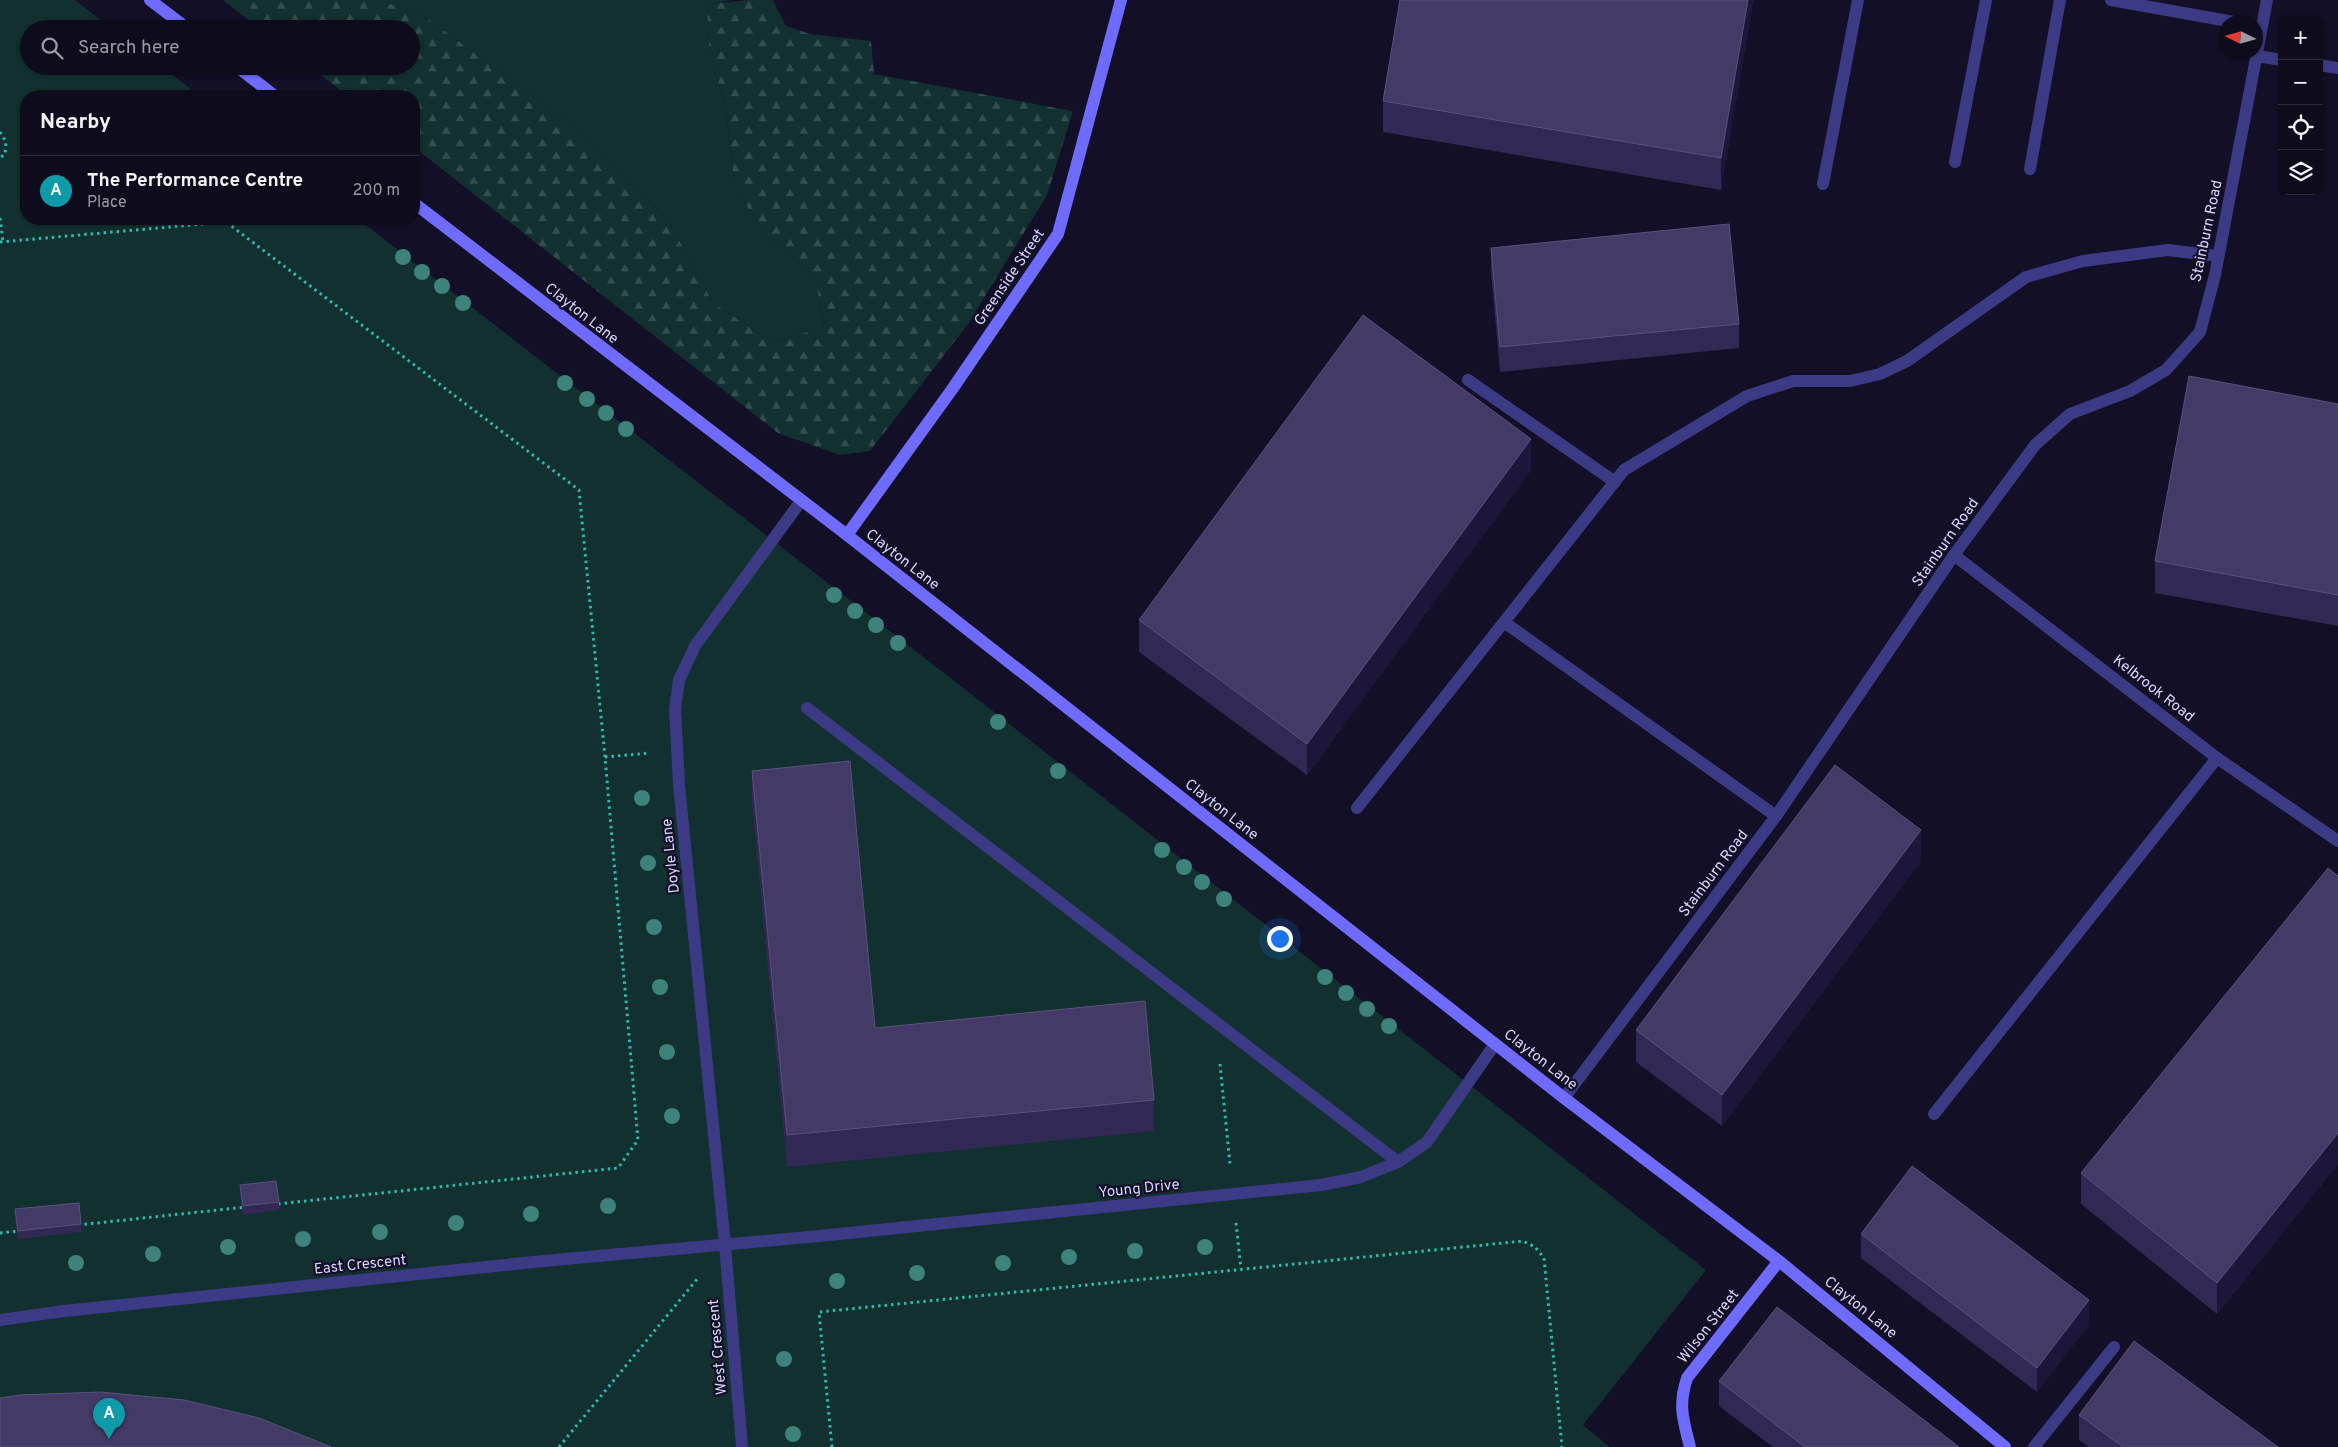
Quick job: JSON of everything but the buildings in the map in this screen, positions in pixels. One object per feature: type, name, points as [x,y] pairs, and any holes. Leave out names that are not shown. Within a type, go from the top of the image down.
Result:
[{"type":"street","points":[[150,0],[176,20]]},
{"type":"street","name":"Greenside Street","points":[[847,535],[953,388],[1058,234],[1121,0]]},
{"type":"street","points":[[1823,184],[1858,0]]},
{"type":"street","points":[[1954,162],[1986,0]]},
{"type":"street","points":[[2030,168],[2060,0]]},
{"type":"street","points":[[2111,0],[2218,19]]},
{"type":"street","name":"Stainburn Road","points":[[2263,15],[2267,0]]},
{"type":"street","points":[[2263,57],[2278,59]]},
{"type":"street","name":"Stainburn Road","points":[[1564,1098],[1776,816],[1954,555],[2035,445],[2070,414],[2138,387],[2166,370],[2200,332],[2218,256],[2256,60]]},
{"type":"street","points":[[2323,66],[2338,68]]},
{"type":"street","points":[[248,75],[267,90]]},
{"type":"street","name":"Clayton Lane","points":[[420,208],[801,502],[847,535],[1564,1098],[1779,1261],[2005,1447]]},
{"type":"street","points":[[1357,808],[1624,470],[1747,396],[1792,381],[1850,382],[1880,374],[1907,361],[2026,277],[2083,261],[2168,250],[2218,256]]},
{"type":"street","points":[[1468,380],[1615,482]]},
{"type":"street","name":"Doyle Lane","points":[[725,1245],[677,750],[675,709],[679,680],[695,646],[801,502]]},
{"type":"street","name":"Kelbrook Road","points":[[1954,555],[2217,758],[2338,840]]},
{"type":"street","points":[[1504,622],[1776,816]]},
{"type":"street","points":[[807,708],[1398,1162]]},
{"type":"street","points":[[1934,1114],[2217,758]]},
{"type":"street","name":"Young Drive","points":[[725,1245],[1233,1195],[1362,1177],[1398,1162],[1427,1142],[1495,1044]]},
{"type":"street","name":"East Crescent","points":[[4,1319],[64,1310],[504,1265],[725,1245]]},
{"type":"street","name":"West Crescent","points":[[725,1245],[742,1447]]},
{"type":"street","name":"Wilson Street","points":[[1690,1447],[1683,1421],[1681,1397],[1687,1378],[1779,1261]]},
{"type":"street","points":[[2034,1447],[2114,1347]]},
{"type":"path","points":[[0,132],[6,142],[5,154],[0,158]]},
{"type":"path","points":[[0,218],[1,242],[192,225]]},
{"type":"path","points":[[230,225],[580,490],[638,1140],[618,1168],[275,1204]]},
{"type":"path","points":[[605,757],[677,750]]},
{"type":"path","points":[[1216,1024],[1240,1269]]},
{"type":"path","points":[[69,1226],[255,1206]]},
{"type":"path","points":[[0,1233],[20,1231]]},
{"type":"path","points":[[832,1447],[819,1312],[1523,1241],[1535,1247],[1544,1258],[1562,1447]]},
{"type":"path","points":[[559,1447],[725,1245]]},
{"type":"green space","points":[[0,0],[75,0],[101,20],[20,20],[20,75],[173,75],[192,90],[20,90],[20,225],[366,225],[957,683],[1706,1270],[1583,1425],[1610,1447],[0,1447]]},
{"type":"green space","points":[[223,0],[379,0],[427,18],[560,116],[668,220],[713,303],[773,342],[824,327],[815,277],[767,236],[735,189],[726,108],[709,51],[707,4],[749,0],[787,26],[810,34],[871,41],[874,74],[1073,111],[1047,195],[968,324],[870,451],[840,455],[778,433],[420,152],[420,90],[340,90],[321,75],[420,75],[420,20],[249,20]]},
{"type":"green space","points":[[379,0],[734,0],[707,4],[709,51],[726,108],[735,189],[767,236],[815,277],[824,327],[773,342],[713,303],[668,220],[560,116],[427,18]]},
{"type":"green space","points":[[749,0],[773,0],[786,26]]},
{"type":"place","name":"The Performance Centre","points":[[109,1439]]}]
